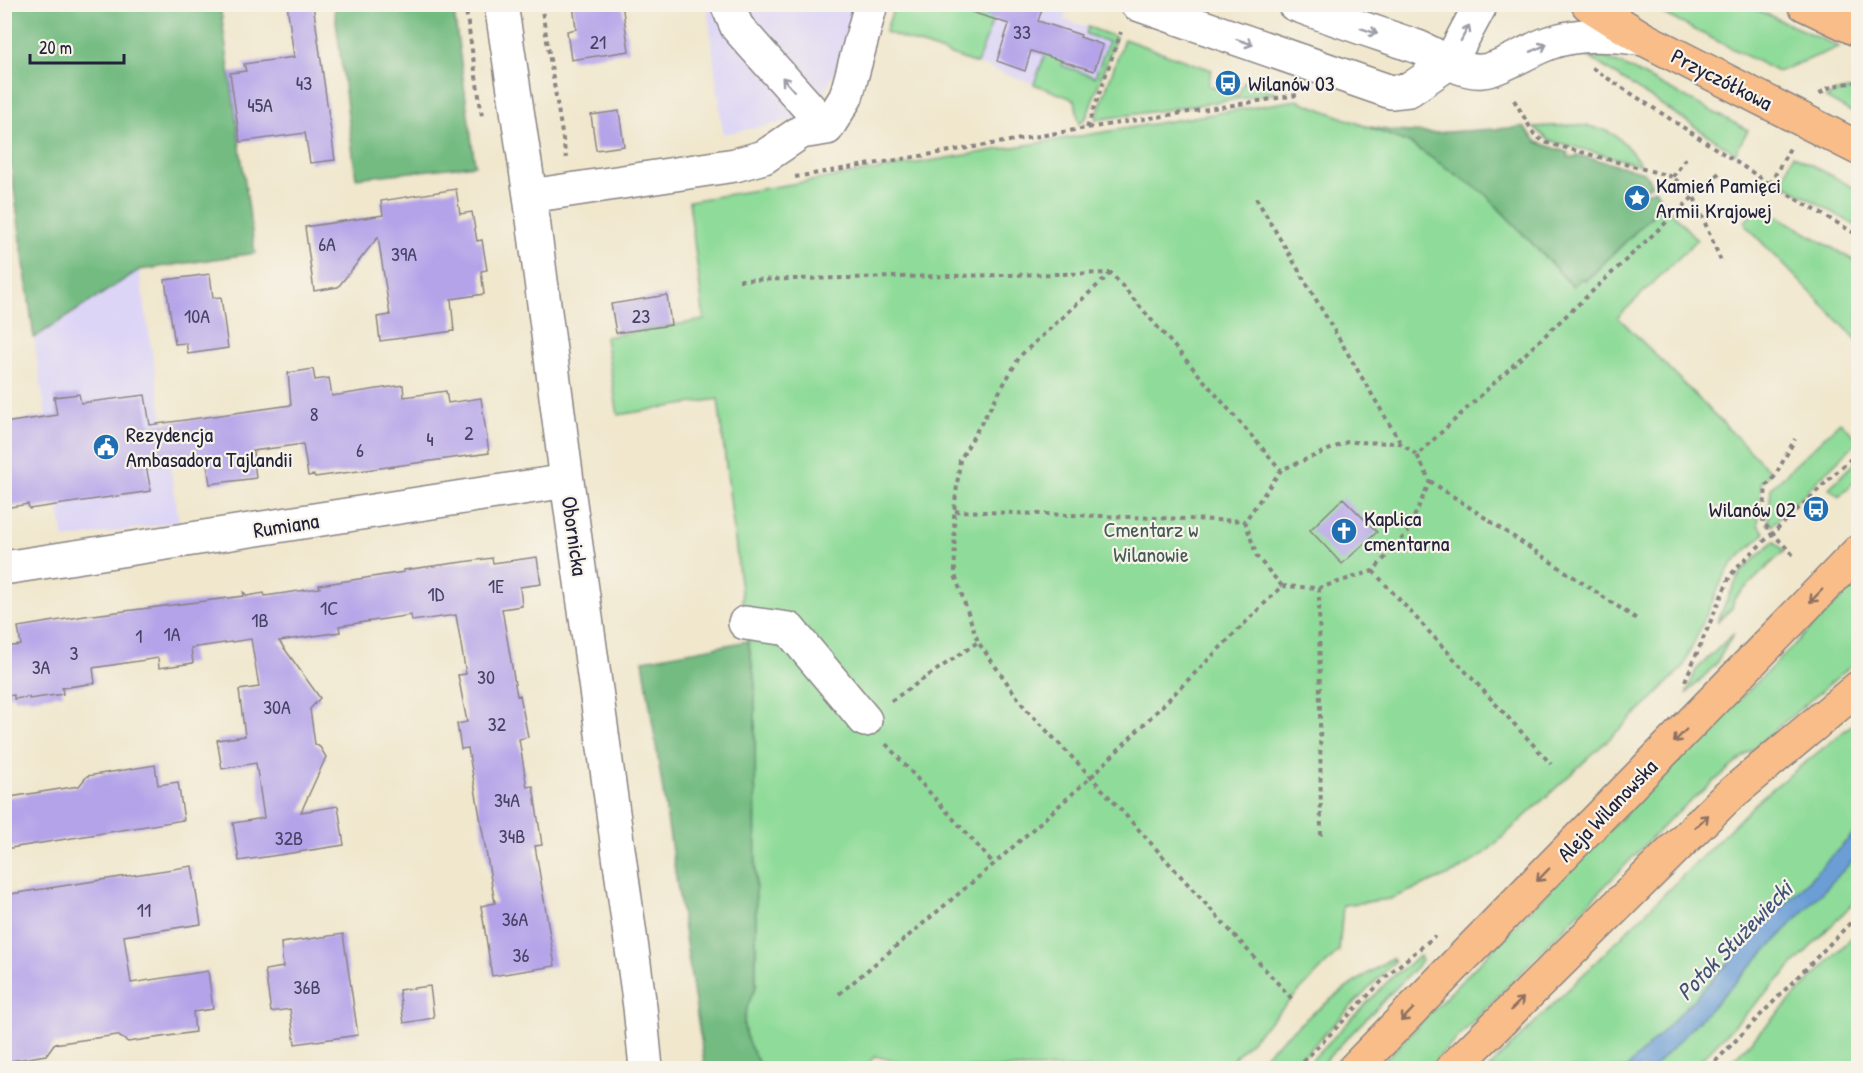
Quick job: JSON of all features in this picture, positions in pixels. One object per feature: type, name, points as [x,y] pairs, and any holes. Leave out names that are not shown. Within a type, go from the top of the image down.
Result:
[{"type":"main road","name":"Przyczółkowa","points":[[1588,4],[1644,39],[1858,148]]},
{"type":"main road","points":[[1804,4],[1858,30]]},
{"type":"main road","points":[[1819,129],[1858,161]]},
{"type":"main road","name":"Aleja Wilanowska","points":[[1355,1068],[1858,552]]},
{"type":"main road","points":[[1453,1068],[1725,798],[1858,688]]},
{"type":"street","name":"Obornicka","points":[[501,4],[530,196],[567,481],[639,996],[646,1068]]},
{"type":"street","points":[[727,4],[737,27],[827,128]]},
{"type":"street","points":[[530,196],[735,165],[764,157],[801,132],[827,128],[846,97],[871,4]]},
{"type":"street","points":[[1294,4],[1417,46],[1470,71],[1485,72],[1549,43],[1565,39],[1589,35],[1617,35],[1644,39]]},
{"type":"street","points":[[1130,16],[1391,92],[1409,90],[1450,62],[1481,4]]},
{"type":"street","name":"Rumiana","points":[[4,568],[567,481]]},
{"type":"street","points":[[745,623],[789,629],[865,720]]},
{"type":"path","points":[[465,4],[482,118]]},
{"type":"path","points":[[1088,128],[1130,16]]},
{"type":"path","points":[[1583,62],[1770,184],[1858,235]]},
{"type":"path","points":[[1819,94],[1824,89],[1858,82]]},
{"type":"path","points":[[1514,100],[1534,134],[1544,142],[1673,177],[1694,196],[1721,261]]},
{"type":"path","points":[[1770,184],[1790,148]]},
{"type":"path","points":[[1673,177],[1688,155]]},
{"type":"path","points":[[1417,455],[1720,172]]},
{"type":"path","points":[[1256,198],[1400,443],[1417,455],[1430,481],[1638,620]]},
{"type":"path","points":[[1112,273],[1281,470]]},
{"type":"path","points":[[739,279],[1112,273]]},
{"type":"path","points":[[1112,273],[1020,356],[960,460],[954,511],[955,575],[978,642],[1025,708],[1091,777],[1292,999]]},
{"type":"path","points":[[1794,555],[1763,523],[1766,486],[1775,476],[1795,439]]},
{"type":"path","points":[[1245,521],[1281,470],[1347,442],[1400,443]]},
{"type":"path","points":[[1683,685],[1730,576],[1858,452]]},
{"type":"path","points":[[1245,521],[1257,557],[1282,586],[1319,588],[1373,571],[1407,533],[1430,481]]},
{"type":"path","points":[[954,511],[1245,521]]},
{"type":"path","points":[[1373,571],[1551,764]]},
{"type":"path","points":[[839,994],[994,864],[1091,777],[1282,586]]},
{"type":"path","points":[[1319,588],[1321,840]]},
{"type":"path","points":[[978,642],[865,720],[994,864]]},
{"type":"path","points":[[1709,1068],[1858,915]]},
{"type":"path","points":[[1297,1068],[1390,973],[1443,930]]},
{"type":"shaded area","points":[[707,5],[854,5],[837,68],[818,104],[801,119],[723,134]]},
{"type":"shaded area","points":[[998,5],[1043,5],[1067,13],[1064,20],[1088,27],[1086,34],[1108,42],[1096,77],[1060,65],[1047,46],[1034,84],[977,64]]},
{"type":"shaded area","points":[[139,270],[179,522],[64,539],[34,338]]},
{"type":"green space","points":[[4,5],[220,5],[255,253],[139,270],[34,338],[5,121]]},
{"type":"green space","points":[[334,5],[453,5],[475,165],[356,178]]},
{"type":"green space","points":[[895,5],[998,5],[977,64],[885,32]]},
{"type":"green space","points":[[1646,5],[1747,5],[1839,47],[1778,72]]},
{"type":"green space","points":[[1088,27],[1116,37],[1087,116],[1079,124],[1075,100],[1034,84],[1048,46],[1065,52],[1061,65],[1095,77],[1108,42],[1086,34]]},
{"type":"green space","points":[[1124,39],[1212,70],[1208,85],[1238,96],[1244,82],[1278,93],[1095,120]]},
{"type":"green space","points":[[1587,56],[1605,58],[1623,65],[1748,130],[1735,153]]},
{"type":"green space","points":[[1858,88],[1858,116],[1826,98],[1834,93]]},
{"type":"green space","name":"Cmentarz w Wilanowie","points":[[1297,100],[1409,143],[1484,193],[1572,286],[1582,278],[1586,281],[1664,204],[1697,240],[1618,317],[1771,472],[1761,483],[1758,525],[1765,533],[1731,565],[1683,667],[1649,702],[1482,856],[1454,873],[1390,899],[1343,905],[1339,951],[1224,1068],[921,1068],[875,1056],[864,1068],[761,1068],[744,1029],[746,1011],[756,987],[755,682],[745,623],[718,399],[618,415],[605,337],[704,320],[689,201]]},
{"type":"green space","points":[[1575,125],[1598,128],[1614,135],[1621,140],[1641,165],[1549,140],[1534,127]]},
{"type":"green space","points":[[1365,126],[1393,131],[1433,133],[1524,127],[1537,142],[1569,153],[1568,157],[1576,158],[1577,155],[1644,172],[1652,184],[1640,192],[1638,189],[1629,196],[1635,205],[1644,199],[1642,195],[1655,189],[1664,204],[1585,281],[1582,278],[1573,286],[1484,193],[1409,143]]},
{"type":"green space","points":[[1793,155],[1858,190],[1858,227],[1787,186],[1784,177]]},
{"type":"green space","points":[[1765,210],[1858,263],[1858,341],[1746,226],[1745,222],[1751,215]]},
{"type":"green space","points":[[1840,422],[1858,441],[1772,525],[1768,521],[1771,488]]},
{"type":"green space","points":[[1858,459],[1858,478],[1839,497],[1829,488]]},
{"type":"green space","points":[[1774,541],[1784,551],[1734,599],[1732,608],[1717,622],[1743,570]]},
{"type":"green space","points":[[1858,581],[1858,660],[1672,817],[1428,1068],[1377,1068],[1580,859]]},
{"type":"green space","points":[[1734,633],[1715,665],[1686,694],[1696,670]]},
{"type":"green space","points":[[748,641],[755,682],[756,987],[746,1011],[744,1029],[761,1068],[705,1068],[643,660]]},
{"type":"green space","points":[[1858,720],[1858,898],[1693,1068],[1489,1068],[1761,798]]},
{"type":"green space","points":[[1858,931],[1858,1068],[1725,1068]]},
{"type":"green space","points":[[1420,956],[1422,961],[1318,1068],[1304,1068],[1393,976]]},
{"type":"green space","points":[[1392,958],[1395,961],[1292,1068],[1252,1068],[1318,1009]]},
{"type":"water","points":[[1858,829],[1858,855],[1653,1068],[1627,1068]]},
{"type":"building","points":[[287,4],[313,4],[335,160],[310,163],[305,133],[240,142],[230,73],[246,71],[244,64],[294,57]]},
{"type":"building","points":[[573,4],[622,4],[629,51],[571,60],[567,31],[576,29]]},
{"type":"building","points":[[966,4],[1044,4],[1038,21],[1103,45],[1094,71],[1031,51],[1025,71],[997,61],[1009,24],[965,10]]},
{"type":"building","points":[[619,111],[624,146],[596,150],[591,115]]},
{"type":"building","points":[[456,189],[460,214],[472,212],[477,241],[482,240],[487,270],[481,271],[484,294],[451,299],[454,331],[380,341],[377,317],[390,315],[378,237],[338,287],[314,291],[305,227],[383,215],[381,201]]},
{"type":"building","points":[[210,274],[213,298],[221,297],[228,348],[188,354],[186,343],[175,344],[165,280]]},
{"type":"building","points":[[667,295],[671,325],[616,333],[611,304]]},
{"type":"building","points":[[313,369],[315,380],[329,378],[332,396],[403,385],[404,397],[446,391],[448,403],[481,398],[489,453],[315,477],[314,475],[308,476],[303,444],[253,451],[256,478],[210,484],[206,458],[146,466],[151,491],[29,509],[28,504],[4,508],[4,423],[57,415],[54,397],[79,394],[81,403],[145,395],[150,425],[291,405],[288,373]]},
{"type":"building","name":"Kaplica cmentarna","points":[[1343,498],[1377,532],[1342,564],[1310,530]]},
{"type":"building","points":[[537,557],[541,584],[520,587],[522,606],[502,609],[517,696],[520,695],[528,737],[519,739],[527,787],[533,786],[542,845],[535,846],[555,966],[492,976],[481,906],[495,903],[468,748],[461,749],[457,724],[467,722],[458,675],[466,674],[456,615],[412,621],[411,615],[339,626],[340,632],[279,641],[320,698],[310,709],[315,744],[320,747],[326,757],[301,812],[338,806],[344,845],[239,861],[233,823],[264,818],[256,763],[222,769],[217,740],[245,736],[239,690],[259,687],[251,639],[191,648],[193,663],[159,668],[158,658],[93,668],[95,683],[62,688],[63,694],[29,699],[29,697],[14,699],[14,695],[4,696],[4,647],[21,645],[18,627],[244,596],[243,591],[247,596],[264,593],[265,596],[320,588],[319,585],[404,572],[404,570],[492,558],[493,563]]},
{"type":"building","points":[[155,765],[158,785],[178,782],[184,820],[4,849],[4,798],[79,786],[87,776]]},
{"type":"building","points":[[192,866],[201,924],[124,936],[131,983],[208,971],[213,1009],[193,1012],[195,1032],[128,1042],[117,1035],[54,1044],[46,1055],[4,1062],[4,895]]},
{"type":"building","points":[[343,934],[358,1035],[295,1044],[290,1009],[271,1012],[265,970],[283,967],[281,943]]},
{"type":"building","points":[[430,986],[434,1018],[404,1023],[399,990]]},
{"type":"place","name":"Wilanów 03","points":[[1228,83]]},
{"type":"place","name":"Kamień Pamięci Armii Krajowej","points":[[1637,198]]},
{"type":"place","name":"Rezydencja Ambasadora Tajlandii","points":[[106,447]]},
{"type":"place","name":"Wilanów 02","points":[[1816,509]]},
{"type":"place","name":"Kaplica cmentarna","points":[[1344,531]]},
{"type":"water label","name":"Potok Służewiecki","points":[[1734,940]]}]
